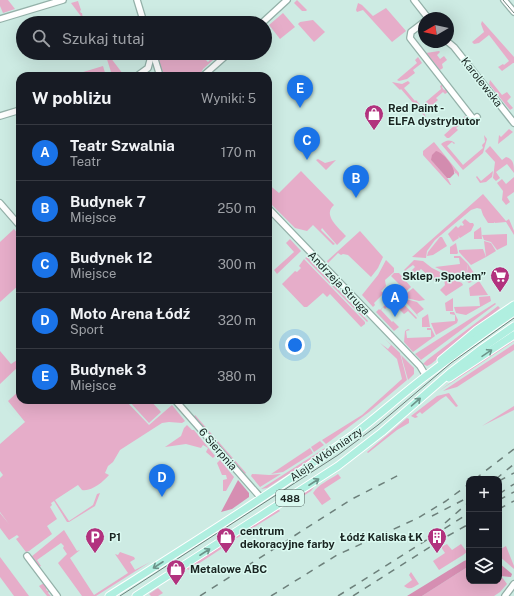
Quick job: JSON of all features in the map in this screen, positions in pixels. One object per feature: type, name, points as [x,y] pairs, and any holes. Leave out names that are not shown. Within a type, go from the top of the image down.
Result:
[{"type":"main road","points":[[426,376],[464,339],[514,305]]},
{"type":"main road","name":"Aleja Włókniarzy","points":[[109,596],[261,498],[354,434],[465,346],[514,312]]},
{"type":"main road","name":"Aleja Włókniarzy","points":[[136,596],[334,469],[371,441],[473,355],[514,326]]},
{"type":"main road","points":[[434,388],[514,335]]},
{"type":"street","points":[[0,19],[63,0]]},
{"type":"street","points":[[138,0],[142,16]]},
{"type":"street","points":[[270,16],[287,0]]},
{"type":"street","points":[[414,0],[423,12]]},
{"type":"street","points":[[504,0],[514,12]]},
{"type":"street","points":[[418,27],[410,33],[410,38],[474,120],[477,117]]},
{"type":"street","name":"Karolewska","points":[[454,47],[514,123]]},
{"type":"street","points":[[142,72],[148,68],[151,60]]},
{"type":"street","points":[[155,60],[159,72]]},
{"type":"street","points":[[208,72],[221,60]]},
{"type":"street","points":[[0,116],[16,111]]},
{"type":"street","points":[[0,203],[16,221]]},
{"type":"street","name":"Andrzeja Struga","points":[[272,212],[418,365],[426,376]]},
{"type":"street","name":"6 Sierpnia","points":[[179,404],[261,498]]},
{"type":"street","points":[[27,556],[57,596]]},
{"type":"street","points":[[505,596],[514,584]]},
{"type":"shaded area","points":[[0,0],[8,0],[15,9],[3,13],[0,6]]},
{"type":"shaded area","points":[[297,0],[307,10],[306,11],[302,11],[294,3]]},
{"type":"shaded area","points":[[78,1],[82,16],[81,16],[71,3]]},
{"type":"shaded area","points":[[358,3],[373,16],[386,8],[406,31],[392,42],[363,10],[357,12],[356,10]]},
{"type":"shaded area","points":[[283,13],[295,27],[280,39],[272,29],[272,22]]},
{"type":"shaded area","points":[[313,20],[325,32],[314,42],[298,24],[300,22]]},
{"type":"shaded area","points":[[482,21],[514,57],[514,63],[502,71],[498,67],[509,61],[489,35],[479,43],[474,44],[472,42],[484,32],[481,24]]},
{"type":"shaded area","points":[[440,52],[437,55],[440,59],[444,56],[447,60],[442,64],[443,68],[440,70],[426,53]]},
{"type":"shaded area","points":[[418,57],[422,63],[413,70],[415,73],[407,79],[397,80],[417,63],[415,60]]},
{"type":"shaded area","points":[[107,60],[112,60],[121,72],[111,72]]},
{"type":"shaded area","points":[[159,60],[206,60],[208,62],[213,60],[202,72],[163,72]]},
{"type":"shaded area","points":[[103,66],[105,72],[83,72]]},
{"type":"shaded area","points":[[490,80],[502,95],[507,92],[511,97],[507,101],[513,108],[510,110],[489,84]]},
{"type":"shaded area","points":[[408,81],[410,83],[404,88],[421,106],[441,89],[440,86],[443,84],[442,87],[444,90],[447,88],[448,92],[445,94],[443,92],[436,98],[438,100],[424,112],[426,118],[401,89],[400,90],[392,82],[402,84]]},
{"type":"shaded area","points":[[465,116],[467,119],[456,128],[458,130],[447,138],[444,135]]},
{"type":"shaded area","points":[[509,129],[513,132],[498,144],[499,135],[501,137]]},
{"type":"shaded area","points":[[484,135],[487,139],[483,153],[463,170],[441,144],[448,140],[455,143],[454,144],[452,142],[447,146],[463,165],[483,148],[482,145],[485,142]]},
{"type":"shaded area","points":[[434,142],[459,173],[459,177],[456,173],[454,174],[455,172],[431,160],[448,179],[451,185],[423,155],[423,151]]},
{"type":"shaded area","points":[[490,146],[502,160],[506,157],[511,159],[514,165],[514,173],[507,164],[496,172],[500,178],[496,181],[493,178],[495,162],[485,151]]},
{"type":"shaded area","points":[[436,151],[445,157],[451,164],[454,174],[450,178],[447,178],[431,160],[432,155]]},
{"type":"shaded area","points":[[318,159],[325,163],[336,160],[326,170],[316,160]]},
{"type":"shaded area","points":[[301,171],[334,205],[330,213],[331,217],[346,236],[337,245],[322,228],[321,230],[335,244],[333,245],[313,225],[307,231],[295,228],[272,205],[272,187],[279,193]]},
{"type":"shaded area","points":[[493,171],[492,177],[486,182],[480,183],[476,177],[477,176],[481,181]]},
{"type":"shaded area","points":[[514,177],[514,192],[507,197],[510,202],[506,205],[502,200],[503,191],[497,183],[502,179],[506,184]]},
{"type":"shaded area","points":[[483,194],[506,221],[509,219],[514,235],[506,222],[488,223],[481,209],[477,208],[471,210],[435,240],[427,251],[426,258],[412,257]]},
{"type":"shaded area","points":[[465,219],[474,225],[471,231],[460,238],[458,236],[459,238],[453,242],[448,234],[456,226],[458,228],[461,225],[464,225],[462,222]]},
{"type":"shaded area","points":[[481,227],[482,239],[474,239],[474,232]]},
{"type":"shaded area","points":[[14,229],[16,231],[16,288],[0,302],[0,242]]},
{"type":"shaded area","points":[[360,231],[383,257],[378,268],[371,277],[348,255],[341,255],[338,253],[328,263],[327,261]]},
{"type":"shaded area","points":[[507,234],[507,245],[497,250],[491,242],[484,240],[482,235]]},
{"type":"shaded area","points":[[440,237],[442,237],[447,246],[433,255],[427,256],[428,252]]},
{"type":"shaded area","points":[[290,239],[301,251],[277,274],[274,270],[294,252],[286,243]]},
{"type":"shaded area","points":[[484,241],[491,243],[496,251],[486,257]]},
{"type":"shaded area","points":[[456,243],[458,253],[450,254],[450,247]]},
{"type":"shaded area","points":[[483,249],[486,257],[471,265],[459,252],[459,250]]},
{"type":"shaded area","points":[[454,256],[460,256],[468,264],[465,281],[435,267],[460,264],[459,258],[454,258]]},
{"type":"shaded area","points":[[307,257],[368,321],[367,322],[305,258]]},
{"type":"shaded area","points":[[304,259],[365,322],[365,324],[361,327],[330,294],[327,297],[323,293],[307,307],[304,307],[282,284],[295,271],[297,272],[301,268],[299,266]]},
{"type":"shaded area","points":[[386,260],[394,268],[394,272],[385,280],[386,286],[381,291],[384,293],[374,303],[375,305],[373,307],[362,295],[378,275]]},
{"type":"shaded area","points":[[414,260],[423,261],[432,268],[462,283],[463,285],[446,296],[440,290],[445,285],[444,279],[439,279],[437,283],[421,269],[415,275],[411,271],[415,267],[413,265],[406,270],[408,274],[404,270]]},
{"type":"shaded area","points":[[468,264],[478,279],[469,283],[466,281]]},
{"type":"shaded area","points":[[394,273],[399,273],[411,287],[401,296],[399,296],[405,290],[391,276]]},
{"type":"shaded area","points":[[479,281],[488,295],[470,296],[469,288]]},
{"type":"shaded area","points":[[413,288],[425,300],[419,301],[402,297]]},
{"type":"shaded area","points":[[396,296],[417,318],[416,319],[408,311],[404,314],[392,302],[385,309],[383,307],[390,300],[389,298]]},
{"type":"shaded area","points":[[490,296],[491,301],[466,315],[456,313],[454,307],[480,306],[479,297]]},
{"type":"shaded area","points":[[402,298],[417,302],[424,309],[417,314],[419,317]]},
{"type":"shaded area","points":[[453,298],[453,311],[446,311],[445,303]]},
{"type":"shaded area","points":[[495,303],[496,304],[421,360],[415,354]]},
{"type":"shaded area","points":[[498,306],[500,308],[431,364],[427,366],[423,364],[427,360]]},
{"type":"shaded area","points":[[383,307],[381,310],[399,327],[394,331],[376,312]]},
{"type":"shaded area","points":[[450,312],[454,312],[458,320],[457,323],[436,335],[431,323],[455,321],[455,315],[450,314]]},
{"type":"shaded area","points":[[428,314],[430,327],[422,327],[422,318]]},
{"type":"shaded area","points":[[427,328],[431,328],[435,336],[413,352],[404,342],[405,331],[408,329],[410,330],[406,331],[407,338],[431,337],[431,330],[427,330]]},
{"type":"shaded area","points":[[385,339],[400,353],[407,380],[369,412],[326,444],[322,440],[362,415],[402,379],[397,359],[380,343],[388,349],[391,345]]},
{"type":"shaded area","points":[[514,339],[514,341],[439,391],[472,367]]},
{"type":"shaded area","points":[[514,344],[514,350],[457,387],[443,391]]},
{"type":"shaded area","points":[[0,351],[11,364],[16,361],[16,369],[0,384]]},
{"type":"shaded area","points":[[401,355],[414,368],[414,374],[408,380]]},
{"type":"shaded area","points":[[449,393],[458,406],[456,407],[446,396],[422,414],[420,412],[416,415],[418,417],[415,418],[411,416],[437,396]]},
{"type":"shaded area","points":[[16,394],[16,404],[129,404],[149,425],[172,405],[185,421],[182,423],[162,423],[120,450],[113,462],[108,466],[105,473],[109,475],[100,483],[93,488],[85,490],[82,490],[78,485],[55,500],[69,521],[93,505],[97,494],[100,493],[95,506],[69,522],[67,522],[54,501],[51,503],[52,505],[50,507],[57,519],[47,526],[52,534],[26,552],[16,539],[19,537],[17,535],[9,540],[0,528],[0,513],[9,524],[0,512],[0,478],[3,475],[0,471],[0,444],[25,422],[8,401]]},
{"type":"shaded area","points":[[132,404],[154,404],[161,412],[149,423]]},
{"type":"shaded area","points":[[514,406],[514,410],[482,426]]},
{"type":"shaded area","points":[[195,415],[246,473],[245,474],[194,417]]},
{"type":"shaded area","points":[[407,418],[409,419],[409,423],[397,430],[368,453],[367,452]]},
{"type":"shaded area","points":[[187,425],[194,430],[215,456],[213,458],[206,452],[208,448],[203,445],[201,448],[186,444],[165,447],[181,436]]},
{"type":"shaded area","points":[[203,436],[236,473],[236,475],[202,437]]},
{"type":"shaded area","points":[[320,441],[324,445],[314,452],[311,447]]},
{"type":"shaded area","points":[[310,448],[313,453],[283,472],[271,474]]},
{"type":"shaded area","points":[[325,448],[323,452],[267,488],[261,489]]},
{"type":"shaded area","points":[[220,460],[234,477],[226,491],[223,491],[223,480],[227,479],[226,475],[222,475],[217,463]]},
{"type":"shaded area","points":[[252,474],[281,474],[260,487],[251,476]]},
{"type":"shaded area","points":[[338,474],[341,478],[324,489],[331,499],[322,505],[313,493],[321,485]]},
{"type":"shaded area","points":[[238,480],[249,493],[249,497],[232,509],[221,512]]},
{"type":"shaded area","points":[[314,487],[311,491],[286,507],[287,504]]},
{"type":"shaded area","points":[[278,509],[280,511],[237,538],[236,537]]},
{"type":"shaded area","points":[[64,530],[77,551],[80,550],[70,558],[94,595],[128,573],[115,554],[118,555],[120,552],[134,557],[135,559],[130,562],[135,570],[150,562],[96,596],[82,596],[58,563],[67,554],[61,543],[37,560],[41,566],[38,567],[31,557]]},
{"type":"shaded area","points":[[232,539],[233,541],[189,570],[187,569],[187,568]]},
{"type":"shaded area","points":[[447,544],[452,550],[461,544],[466,553],[439,570],[433,561],[445,553],[441,547]]},
{"type":"shaded area","points":[[506,546],[514,569],[502,559],[502,548]]},
{"type":"shaded area","points":[[0,557],[29,596],[14,596],[0,577]]},
{"type":"shaded area","points":[[466,560],[466,568],[422,596],[407,596]]},
{"type":"shaded area","points":[[502,566],[512,574],[511,577],[502,576]]},
{"type":"shaded area","points":[[466,568],[466,584],[502,584],[502,577],[507,584],[494,596],[422,596]]},
{"type":"shaded area","points":[[411,572],[419,584],[412,588],[408,588],[404,586],[412,580],[409,575]]},
{"type":"shaded area","points":[[44,583],[48,587],[46,589],[47,591],[50,590],[48,593],[51,596],[47,596],[39,586]]},
{"type":"shaded area","points":[[158,588],[163,593],[158,596],[151,596],[149,594]]},
{"type":"tram line","points":[[503,0],[514,13]]},
{"type":"tram line","points":[[120,596],[338,455],[378,425],[451,363],[514,318]]},
{"type":"railway","points":[[479,476],[514,449]]},
{"type":"railway","points":[[500,476],[514,464]]},
{"type":"railway","points":[[502,479],[514,473]]},
{"type":"railway","points":[[200,596],[352,499],[399,475]]},
{"type":"railway","points":[[502,492],[514,484]]},
{"type":"railway","points":[[271,596],[337,555],[418,518],[446,501],[466,486]]},
{"type":"railway","points":[[502,498],[514,492]]},
{"type":"railway","points":[[432,516],[466,499]]},
{"type":"railway","points":[[502,507],[514,501]]},
{"type":"railway","points":[[445,523],[466,505]]},
{"type":"railway","points":[[338,596],[466,515]]},
{"type":"railway","points":[[353,596],[466,526]]},
{"type":"place","name":"Budynek 3","points":[[300,108]]},
{"type":"place","name":"Red Paint - ELFA dystrybutor","points":[[374,131]]},
{"type":"place","name":"Budynek 12","points":[[307,160]]},
{"type":"place","name":"Budynek 7","points":[[356,198]]},
{"type":"place","name":"Sklep „Społem”","points":[[500,293]]},
{"type":"place","name":"Teatr Szwalnia","points":[[395,317]]},
{"type":"place","name":"Moto Arena Łódź","points":[[162,497]]},
{"type":"place","name":"P1","points":[[95,554]]},
{"type":"place","name":"centrum dekoracyjne farby","points":[[226,554]]},
{"type":"place","name":"Łódź Kaliska ŁK","points":[[437,554]]},
{"type":"place","name":"Metalowe ABC","points":[[176,586]]}]
